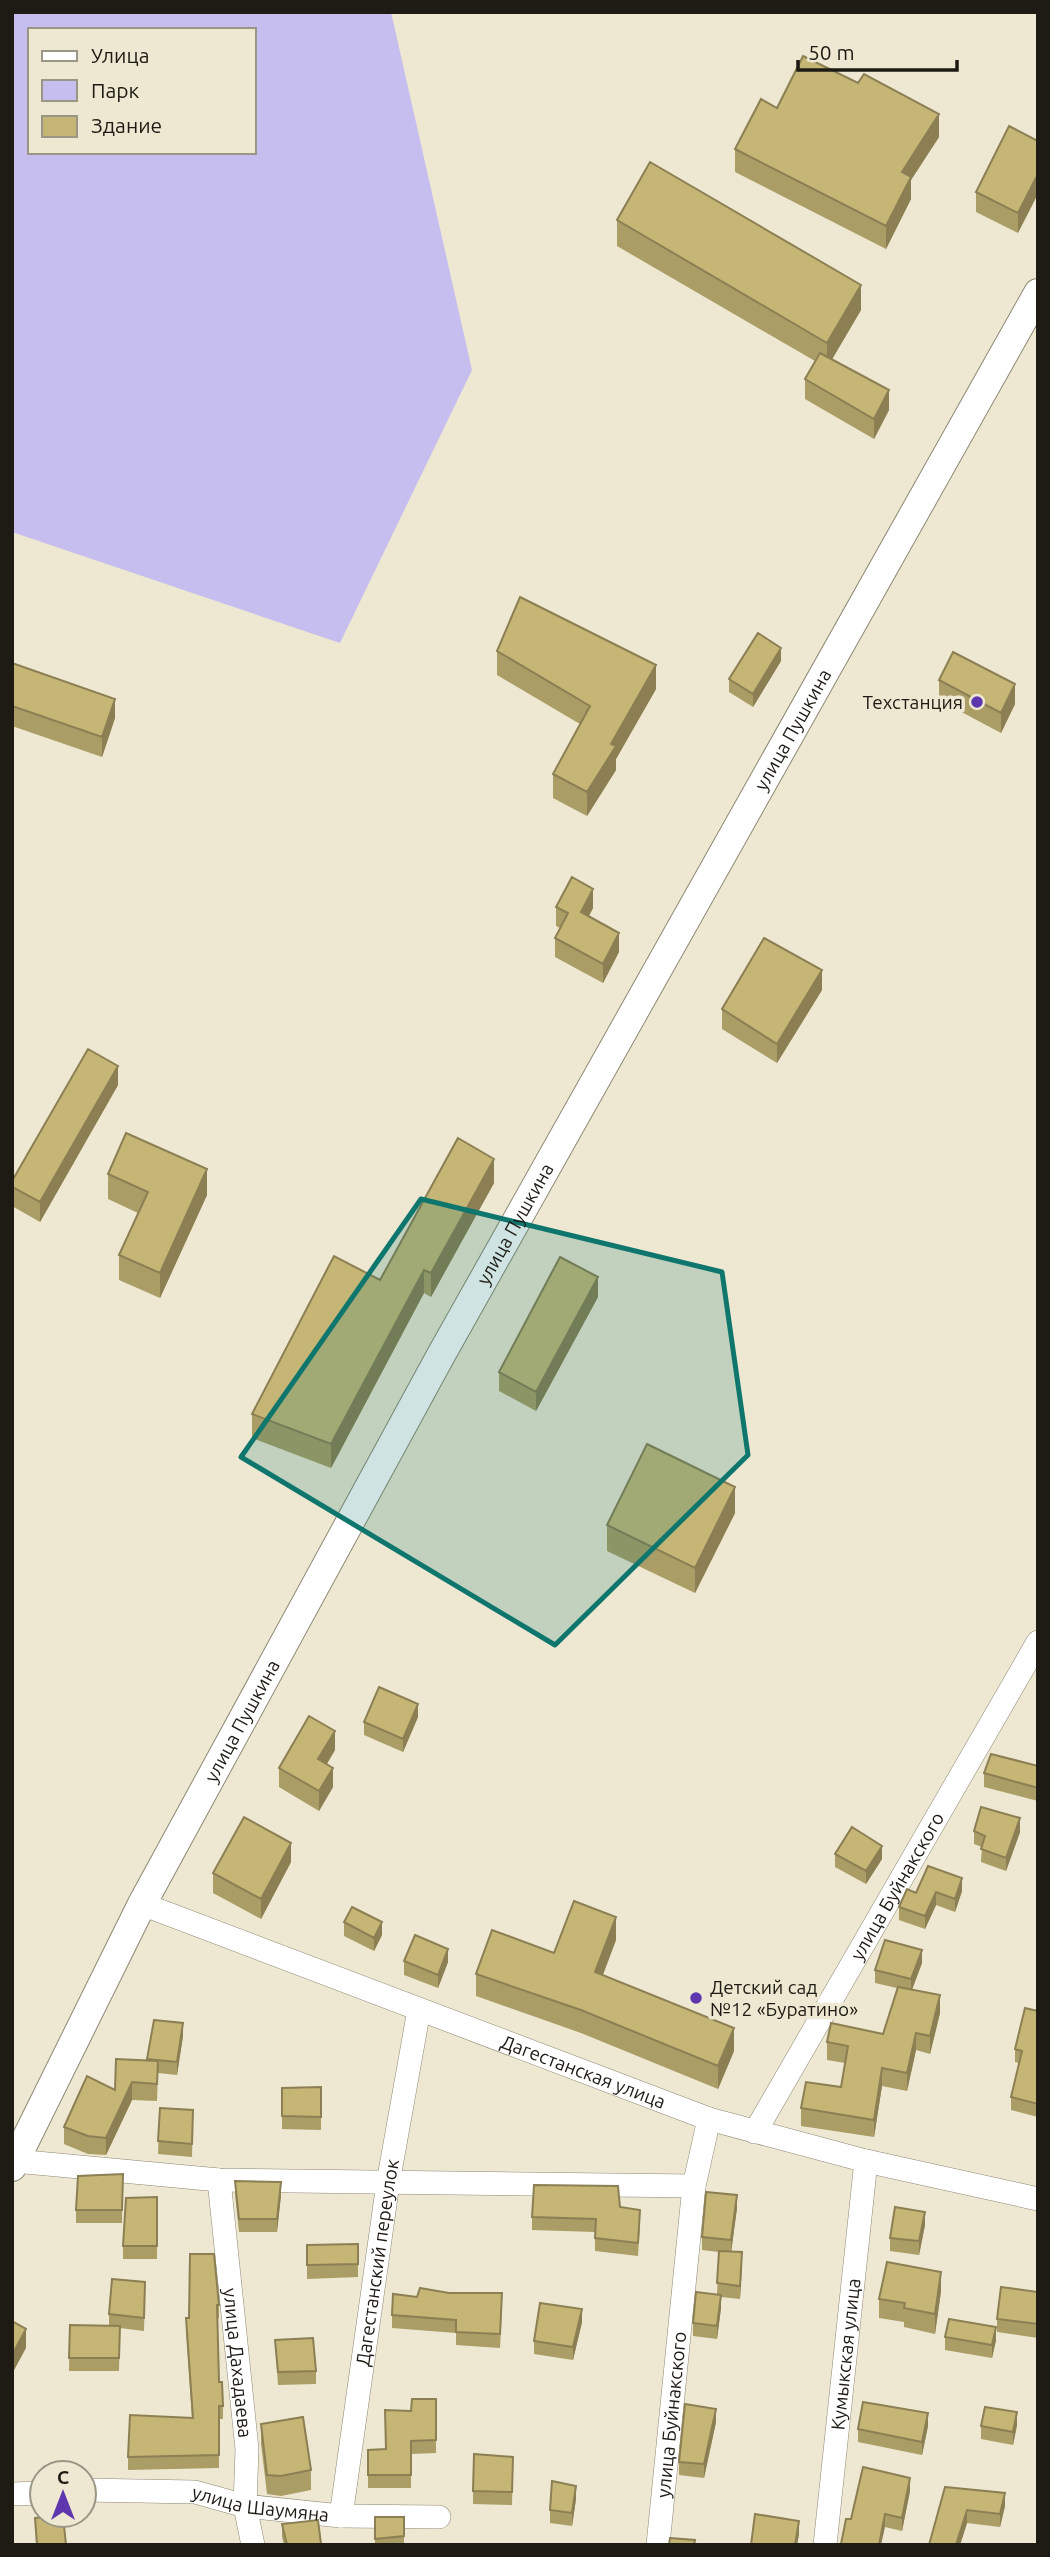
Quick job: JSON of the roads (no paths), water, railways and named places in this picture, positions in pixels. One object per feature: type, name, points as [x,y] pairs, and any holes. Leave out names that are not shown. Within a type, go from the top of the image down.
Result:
[{"type":"street","name":"улица Пушкина","points":[[14,2164],[142,1904],[442,1355],[1038,293]]},
{"type":"street","name":"улица Буйнакского","points":[[755,2132],[1038,1642]]},
{"type":"street","name":"Дагестанская улица","points":[[142,1904],[709,2119],[866,2161],[1038,2199]]},
{"type":"street","name":"Дагестанский переулок","points":[[341,2516],[388,2183],[419,2010]]},
{"type":"street","name":"улица Буйнакского","points":[[659,2545],[694,2186],[709,2119]]},
{"type":"street","name":"Кумыкская улица","points":[[825,2545],[866,2161]]},
{"type":"street","points":[[14,2164],[219,2180],[694,2186]]},
{"type":"street","name":"улица Дахадаева","points":[[219,2180],[247,2449],[245,2506],[253,2545]]},
{"type":"street","name":"улица Шаумяна","points":[[98,2490],[195,2492],[245,2506],[341,2516],[439,2517]]},
{"type":"place","name":"Техстанция","points":[[977,702]]},
{"type":"place","name":"Детский сад №12 «Буратино»","points":[[696,1998]]}]
